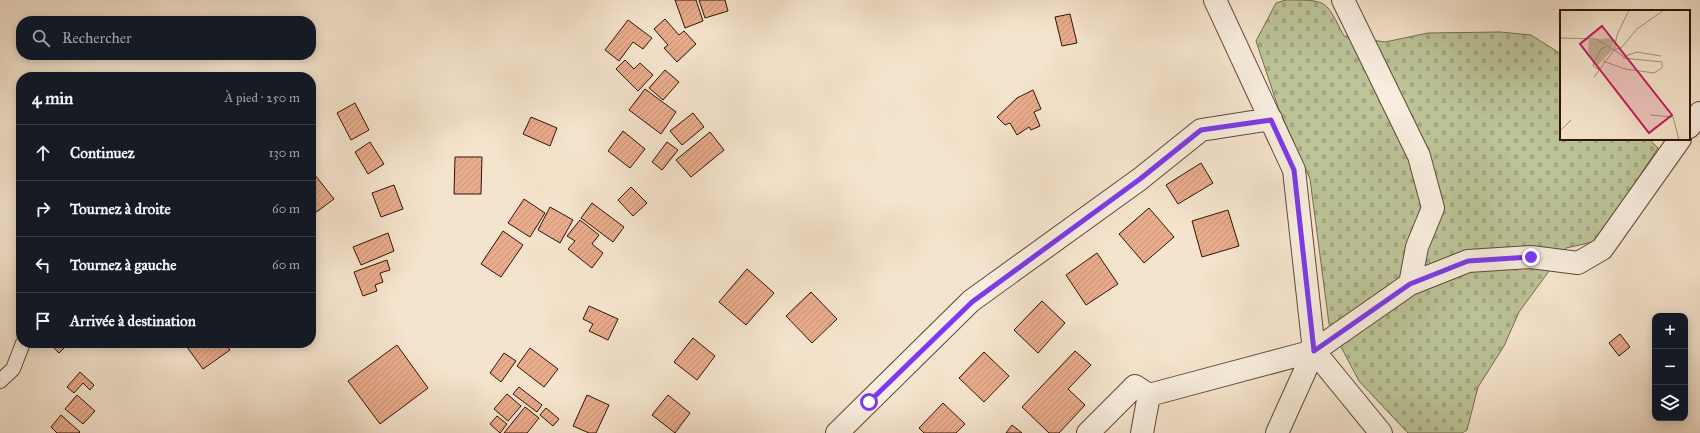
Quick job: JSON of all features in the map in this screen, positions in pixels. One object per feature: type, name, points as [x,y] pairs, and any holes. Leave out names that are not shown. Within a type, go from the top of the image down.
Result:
[{"type":"street","points":[[1215,0],[1294,170],[1314,351],[1277,433]]},
{"type":"street","points":[[1343,0],[1418,156],[1433,208],[1417,247],[1410,284]]},
{"type":"street","points":[[1690,126],[1700,113]]},
{"type":"street","points":[[837,433],[972,302],[1140,179],[1201,130],[1271,120]]},
{"type":"street","points":[[1088,433],[1135,386],[1149,395],[1314,351],[1410,284],[1468,261],[1531,257],[1578,263],[1602,249],[1679,140]]},
{"type":"street","points":[[1314,351],[1381,433]]},
{"type":"street","points":[[1142,433],[1149,395]]},
{"type":"lane","points":[[0,381],[13,369],[21,348]]},
{"type":"green space","points":[[1286,0],[1311,1],[1324,4],[1333,15],[1344,36],[1385,42],[1428,33],[1500,32],[1531,35],[1560,53],[1560,140],[1650,140],[1658,148],[1597,241],[1566,248],[1519,312],[1504,346],[1478,387],[1467,430],[1462,433],[1408,433],[1359,381],[1329,324],[1310,179],[1278,107],[1256,41],[1276,3]]},
{"type":"building","points":[[675,0],[696,0],[703,21],[685,28]]},
{"type":"building","points":[[699,0],[725,0],[728,11],[705,18]]},
{"type":"building","points":[[1070,14],[1077,43],[1062,46],[1055,17]]},
{"type":"building","points":[[665,19],[679,35],[684,31],[696,44],[677,62],[664,48],[668,45],[654,29]]},
{"type":"building","points":[[628,20],[652,38],[643,49],[633,42],[619,61],[605,50]]},
{"type":"building","points":[[625,60],[634,69],[640,63],[653,75],[638,91],[616,69]]},
{"type":"building","points":[[665,70],[679,82],[663,100],[649,88]]},
{"type":"building","points":[[645,89],[676,112],[661,134],[629,110]]},
{"type":"building","points":[[1033,90],[1041,109],[1034,112],[1040,126],[1031,130],[1029,127],[1017,135],[1010,123],[1005,125],[997,117],[1017,98]]},
{"type":"building","points":[[355,103],[369,130],[351,140],[337,113]]},
{"type":"building","points":[[693,113],[704,127],[682,145],[670,131]]},
{"type":"building","points":[[531,117],[557,128],[550,146],[523,134]]},
{"type":"building","points":[[623,131],[645,149],[630,168],[608,151]]},
{"type":"building","points":[[710,132],[724,150],[691,177],[676,160]]},
{"type":"building","points":[[370,142],[384,164],[368,174],[355,152]]},
{"type":"building","points":[[667,142],[678,150],[662,170],[652,162]]},
{"type":"building","points":[[455,157],[482,157],[481,194],[454,194]]},
{"type":"building","points":[[1201,163],[1213,183],[1178,204],[1166,185]]},
{"type":"building","points":[[316,176],[334,199],[316,212]]},
{"type":"building","points":[[394,185],[403,209],[381,217],[372,193]]},
{"type":"building","points":[[631,187],[647,203],[633,216],[618,200]]},
{"type":"building","points":[[524,199],[545,213],[530,237],[508,223]]},
{"type":"building","points":[[592,203],[624,227],[613,242],[581,218]]},
{"type":"building","points":[[550,207],[573,220],[560,243],[538,230]]},
{"type":"building","points":[[1149,208],[1174,237],[1144,263],[1119,234]]},
{"type":"building","points":[[1228,210],[1239,246],[1202,257],[1192,221]]},
{"type":"building","points":[[580,220],[599,235],[592,244],[603,253],[592,268],[568,249],[575,241],[567,236]]},
{"type":"building","points":[[503,231],[523,245],[501,277],[481,264]]},
{"type":"building","points":[[388,233],[394,251],[361,265],[353,247]]},
{"type":"building","points":[[1097,253],[1118,284],[1086,305],[1066,275]]},
{"type":"building","points":[[387,260],[390,270],[380,273],[383,282],[375,285],[377,291],[363,296],[354,272]]},
{"type":"building","points":[[747,269],[774,293],[746,325],[719,302]]},
{"type":"building","points":[[811,292],[837,319],[812,343],[786,316]]},
{"type":"building","points":[[1042,301],[1065,323],[1038,353],[1014,330]]},
{"type":"building","points":[[589,306],[618,319],[608,340],[589,331],[593,324],[583,319]]},
{"type":"building","points":[[1620,334],[1630,347],[1619,356],[1609,343]]},
{"type":"building","points":[[693,338],[715,356],[697,380],[674,362]]},
{"type":"building","points":[[397,345],[428,388],[380,424],[348,381]]},
{"type":"building","points":[[54,348],[64,348],[59,353]]},
{"type":"building","points":[[188,348],[229,348],[230,350],[203,369]]},
{"type":"building","points":[[530,348],[558,369],[544,387],[517,366]]},
{"type":"building","points":[[1075,351],[1091,365],[1068,389],[1085,405],[1059,433],[1049,433],[1022,407]]},
{"type":"building","points":[[984,352],[1009,376],[984,402],[959,378]]},
{"type":"building","points":[[504,353],[516,361],[501,382],[490,373]]},
{"type":"building","points":[[80,372],[94,385],[90,390],[83,383],[74,393],[67,387]]},
{"type":"building","points":[[519,387],[542,405],[537,412],[513,394]]},
{"type":"building","points":[[507,394],[521,406],[508,421],[494,409]]},
{"type":"building","points":[[77,395],[95,411],[83,424],[65,409]]},
{"type":"building","points":[[587,395],[609,405],[596,433],[589,433],[573,426]]},
{"type":"building","points":[[668,395],[690,413],[675,433],[652,415]]},
{"type":"building","points":[[943,403],[965,424],[956,433],[924,433],[919,428]]},
{"type":"building","points":[[525,407],[539,418],[527,433],[504,433]]},
{"type":"building","points":[[546,408],[559,419],[553,426],[540,415]]},
{"type":"building","points":[[61,415],[80,432],[57,433],[51,427]]},
{"type":"building","points":[[497,416],[507,424],[500,433],[490,424]]},
{"type":"building","points":[[1012,425],[1022,433],[1006,433]]},
{"type":"route","points":[[869,402],[972,302],[1140,179],[1201,130],[1271,120],[1294,170],[1303,265],[1314,351],[1410,284],[1468,261],[1531,257]]}]
